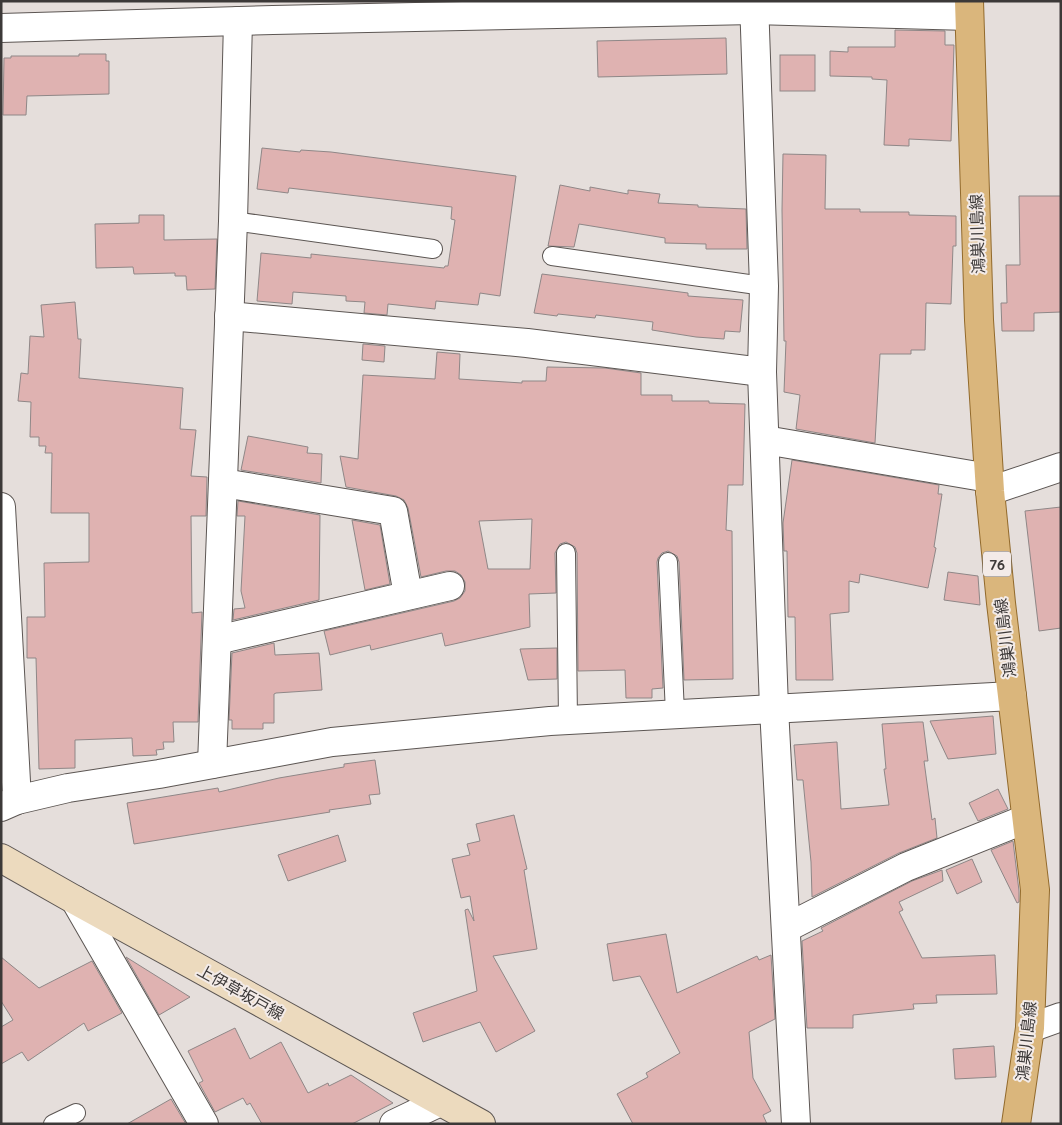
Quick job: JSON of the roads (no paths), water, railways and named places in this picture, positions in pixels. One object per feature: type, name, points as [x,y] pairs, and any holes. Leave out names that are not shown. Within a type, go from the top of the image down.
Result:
[{"type":"main road","name":"鴻巣川島線","points":[[969,9],[979,320],[990,484],[1000,603],[1035,890],[1030,1028],[1016,1124]]},
{"type":"main road","name":"上伊草坂戸線","points":[[1,858],[481,1124]]},
{"type":"street","points":[[754,6],[764,286],[762,372],[774,708],[796,1124]]},
{"type":"street","points":[[1,28],[238,22],[271,11],[754,6],[969,9]]},
{"type":"street","points":[[212,764],[233,221],[238,22]]},
{"type":"street","points":[[229,316],[527,343],[762,372]]},
{"type":"street","points":[[765,440],[990,484],[1061,467]]},
{"type":"street","points":[[223,483],[393,511],[408,595]]},
{"type":"street","points":[[1,507],[9,804],[68,788],[332,742],[568,720],[1012,696]]},
{"type":"street","points":[[217,640],[450,586]]},
{"type":"street","points":[[786,928],[906,867],[1026,819]]},
{"type":"street","points":[[75,900],[204,1124]]},
{"type":"street","points":[[1030,1028],[1061,1017]]},
{"type":"street","points":[[394,1124],[440,1102]]},
{"type":"lane","points":[[233,221],[433,249]]},
{"type":"lane","points":[[552,256],[764,286]]},
{"type":"lane","points":[[566,553],[568,720]]},
{"type":"lane","points":[[668,562],[675,714]]},
{"type":"lane","points":[[54,1124],[76,1113]]}]
